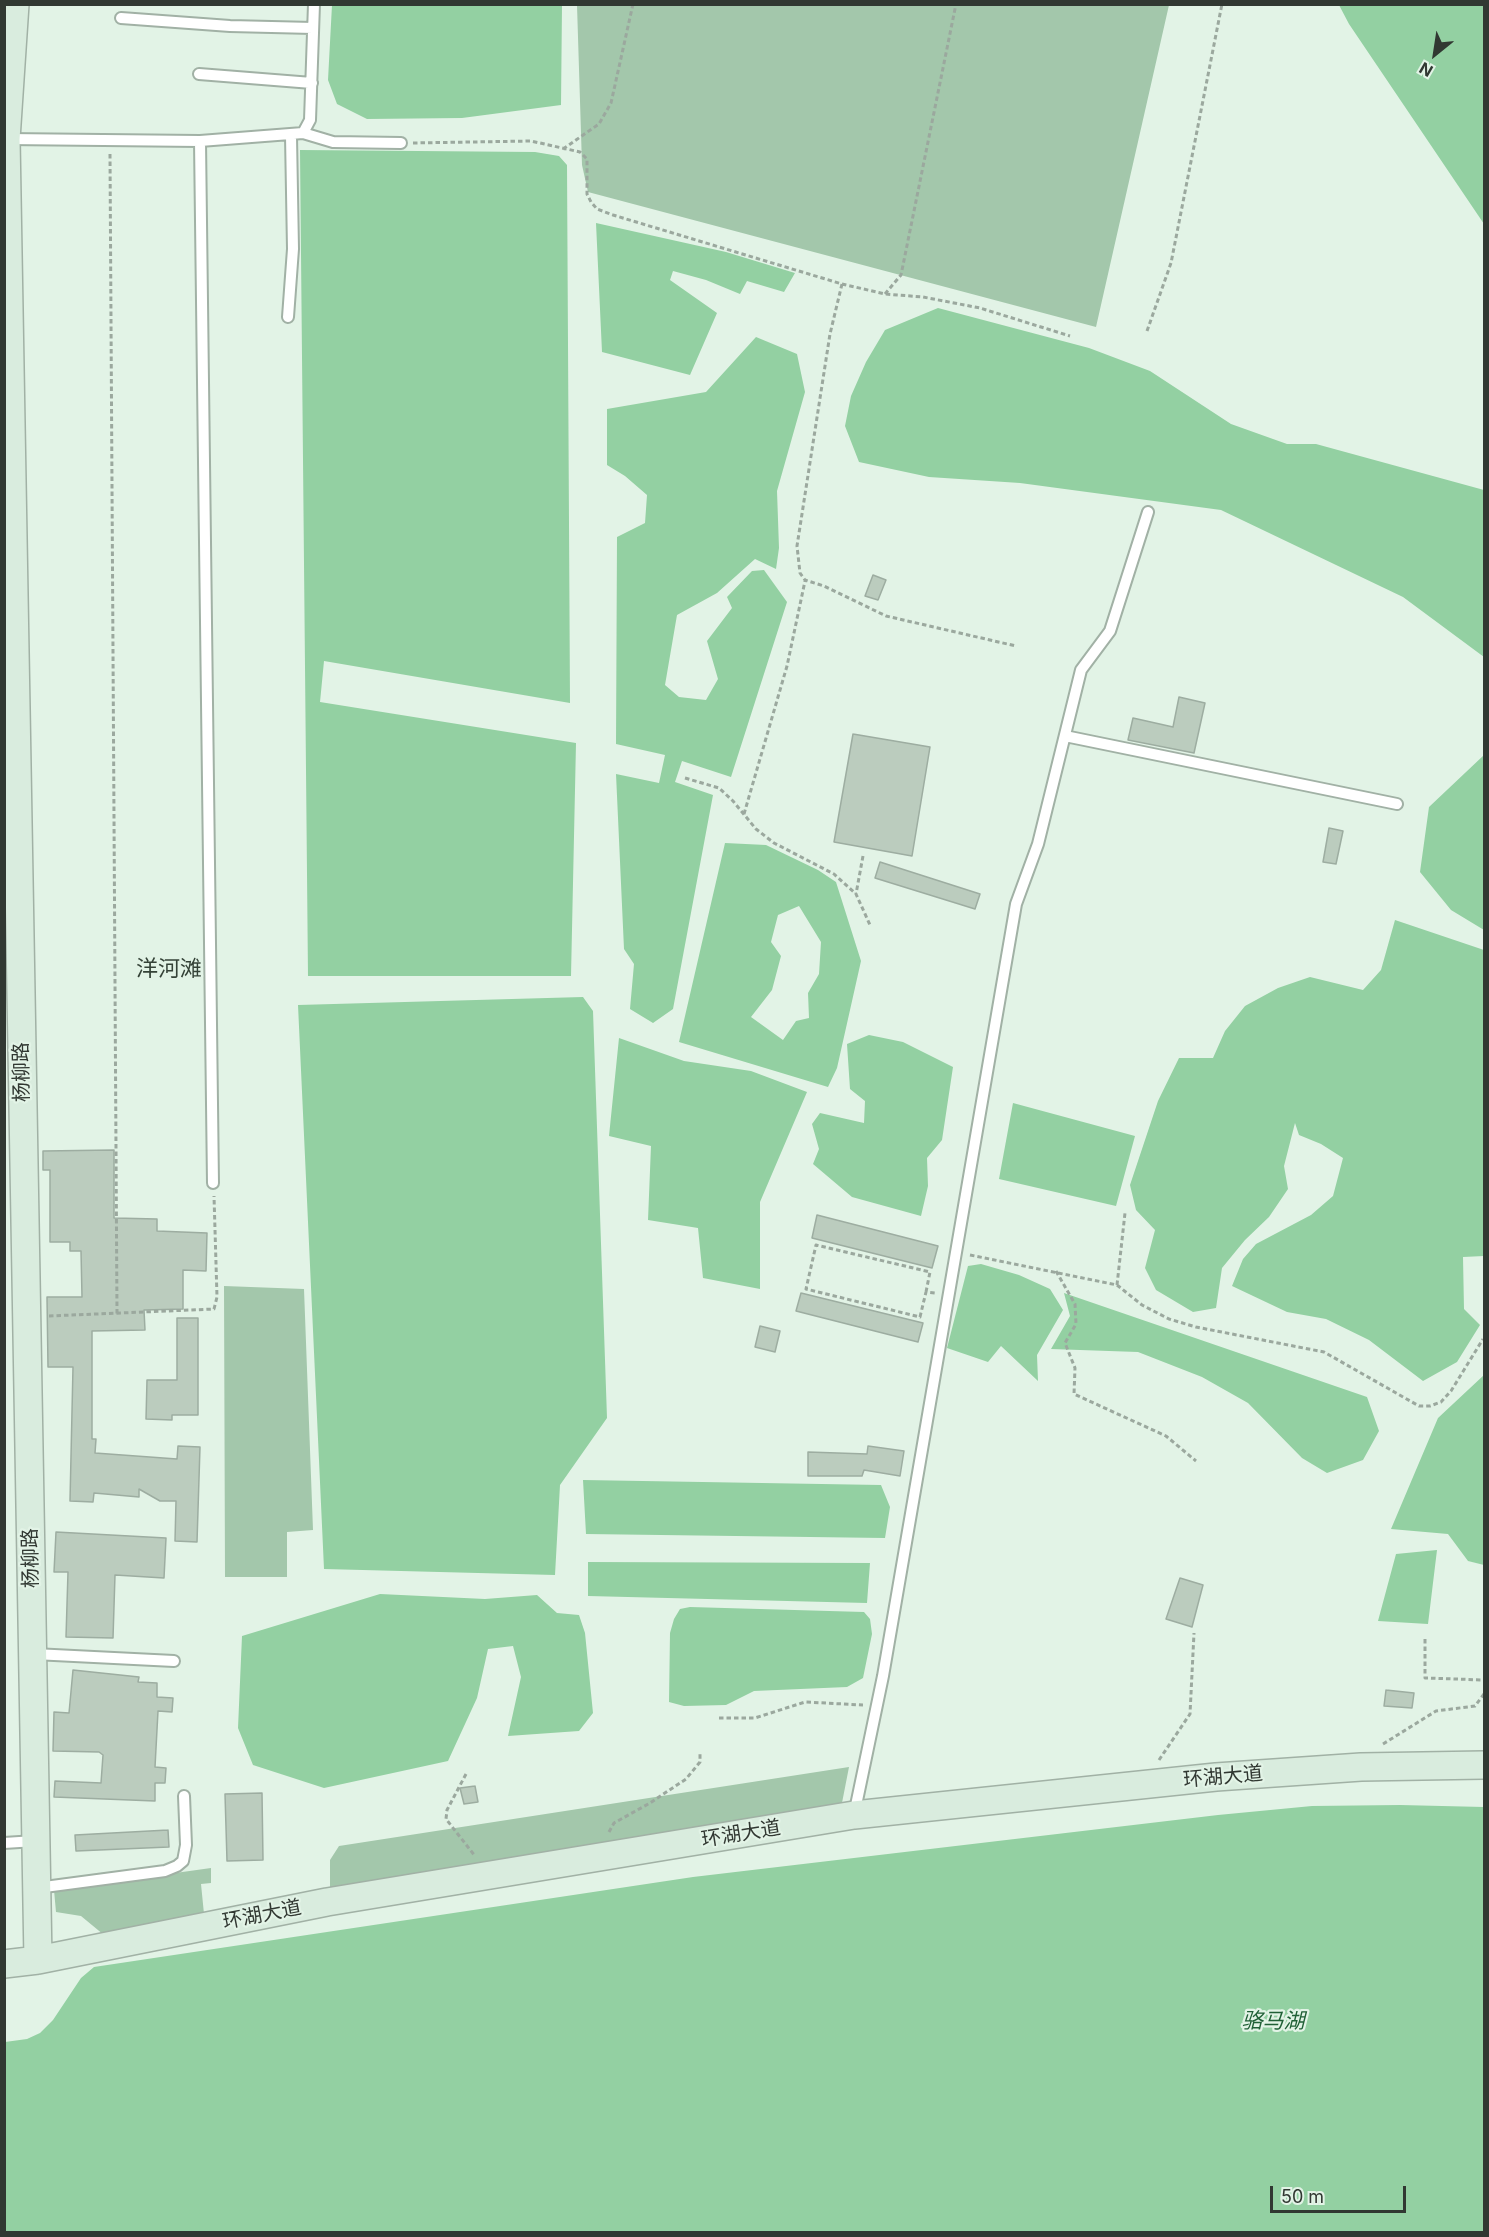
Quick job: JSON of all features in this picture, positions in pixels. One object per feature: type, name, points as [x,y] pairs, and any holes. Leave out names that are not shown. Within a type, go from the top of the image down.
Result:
[{"type":"street","name":"杨柳路","points":[[15,4],[6,139],[12,890],[26,1317],[38,1960]]},
{"type":"street","name":"环湖大道","points":[[4,1964],[38,1960],[327,1902],[854,1815],[1140,1785],[1361,1767],[1485,1765]]},
{"type":"lane","points":[[303,133],[310,120],[314,4]]},
{"type":"lane","points":[[121,18],[230,26],[313,28]]},
{"type":"lane","points":[[199,74],[312,83]]},
{"type":"lane","points":[[6,139],[200,141],[291,136],[303,133],[333,142],[401,143]]},
{"type":"lane","points":[[288,317],[293,249],[291,136]]},
{"type":"lane","points":[[200,141],[213,1183]]},
{"type":"lane","points":[[854,1815],[877,1706],[1016,904],[1038,844],[1081,670],[1110,631],[1148,512]]},
{"type":"lane","points":[[1065,736],[1397,804]]},
{"type":"lane","points":[[32,1654],[174,1661]]},
{"type":"lane","points":[[36,1888],[154,1873],[177,1866],[183,1861],[186,1845],[184,1796]]},
{"type":"lane","points":[[4,1843],[36,1841]]},
{"type":"path","points":[[561,150],[599,124],[611,103],[633,4]]},
{"type":"path","points":[[885,294],[901,275],[956,4]]},
{"type":"path","points":[[1147,332],[1171,263],[1221,4]]},
{"type":"path","points":[[110,140],[117,1314]]},
{"type":"path","points":[[401,143],[531,141],[586,155],[587,194],[597,209],[842,284],[885,294],[923,297],[980,308],[1070,336]]},
{"type":"path","points":[[744,814],[787,666],[805,580],[797,563],[796,546],[828,344],[842,284]]},
{"type":"path","points":[[805,580],[842,594],[886,616],[1016,646]]},
{"type":"path","points":[[685,777],[719,788],[756,829],[774,843],[834,874],[856,894],[870,925]]},
{"type":"path","points":[[856,894],[863,856]]},
{"type":"path","points":[[26,1317],[214,1309],[217,1297],[213,1183]]},
{"type":"path","points":[[1117,1286],[1125,1213]]},
{"type":"path","points":[[816,1245],[930,1272],[926,1292],[920,1317],[806,1289],[816,1245]]},
{"type":"path","points":[[956,1253],[1056,1271],[1117,1286],[1142,1305],[1169,1318],[1196,1327],[1324,1352],[1419,1406],[1430,1406],[1446,1396],[1483,1339]]},
{"type":"path","points":[[1056,1271],[1075,1304],[1076,1324],[1065,1343],[1075,1368],[1074,1394],[1166,1436],[1196,1461]]},
{"type":"path","points":[[926,1292],[948,1296]]},
{"type":"path","points":[[1140,1785],[1190,1714],[1194,1633]]},
{"type":"path","points":[[1425,1639],[1425,1678],[1485,1680]]},
{"type":"path","points":[[1376,1749],[1426,1716],[1436,1711],[1475,1706],[1485,1694]]},
{"type":"path","points":[[719,1718],[755,1718],[805,1702],[877,1706]]},
{"type":"path","points":[[611,1855],[609,1830],[614,1823],[686,1779],[700,1762],[700,1752]]},
{"type":"path","points":[[466,1774],[447,1810],[446,1819],[492,1875]]},
{"type":"shaded area","points":[[577,5],[1169,5],[1096,327],[588,192],[582,165]]},
{"type":"shaded area","points":[[224,1286],[304,1289],[313,1530],[287,1532],[287,1577],[225,1577]]},
{"type":"shaded area","points":[[849,1767],[841,1808],[330,1892],[330,1860],[339,1846]]},
{"type":"shaded area","points":[[211,1868],[211,1883],[201,1884],[204,1914],[104,1935],[81,1916],[56,1912],[54,1890]]},
{"type":"water","points":[[332,5],[562,5],[561,105],[462,118],[367,119],[337,104],[328,80]]},
{"type":"water","points":[[1339,5],[1484,5],[1484,224],[1349,24]]},
{"type":"water","points":[[300,150],[535,152],[559,156],[567,165],[570,703],[324,661],[320,702],[576,743],[571,976],[308,976]]},
{"type":"water","points":[[596,223],[726,252],[795,273],[784,292],[747,281],[740,294],[706,280],[673,271],[670,280],[717,313],[690,375],[602,352]]},
{"type":"water","points":[[938,308],[1089,348],[1150,371],[1231,424],[1287,444],[1316,444],[1484,490],[1484,657],[1403,597],[1221,510],[1020,483],[929,477],[859,462],[845,426],[851,396],[866,362],[885,330]]},
{"type":"water","points":[[756,337],[797,354],[805,392],[777,491],[779,548],[776,569],[755,559],[717,593],[677,615],[665,685],[679,697],[706,700],[718,679],[707,641],[732,608],[727,597],[752,571],[764,570],[787,602],[731,777],[682,761],[675,782],[713,795],[673,1009],[653,1023],[630,1009],[634,964],[624,949],[616,774],[659,783],[665,755],[616,744],[617,537],[645,523],[647,495],[625,476],[607,465],[607,409],[706,392]]},
{"type":"water","points":[[1484,755],[1484,930],[1451,910],[1420,872],[1429,807]]},
{"type":"water","points":[[725,843],[766,845],[818,870],[836,882],[861,961],[837,1068],[828,1087],[679,1042]],"holes":[[[799,906],[821,942],[819,974],[808,993],[809,1018],[796,1021],[783,1040],[751,1017],[772,990],[781,956],[771,942],[778,915]]]},
{"type":"water","points":[[1395,920],[1484,950],[1484,1256],[1463,1257],[1464,1309],[1480,1325],[1457,1362],[1423,1381],[1369,1340],[1326,1319],[1287,1312],[1232,1286],[1243,1259],[1256,1244],[1311,1215],[1333,1196],[1343,1158],[1321,1144],[1299,1135],[1295,1123],[1284,1166],[1288,1189],[1269,1217],[1245,1240],[1222,1268],[1216,1308],[1193,1312],[1156,1290],[1145,1268],[1155,1230],[1136,1210],[1130,1185],[1158,1101],[1179,1058],[1213,1058],[1225,1031],[1245,1006],[1278,988],[1310,977],[1363,990],[1381,970]]},
{"type":"water","points":[[583,997],[593,1011],[607,1418],[560,1485],[555,1575],[324,1569],[298,1005]]},
{"type":"water","points":[[869,1035],[903,1042],[953,1067],[942,1140],[927,1158],[928,1186],[921,1216],[852,1197],[813,1164],[819,1149],[812,1124],[820,1113],[864,1123],[865,1101],[850,1089],[847,1044]]},
{"type":"water","points":[[619,1038],[684,1061],[751,1071],[807,1092],[760,1202],[760,1289],[703,1278],[698,1228],[648,1220],[651,1146],[609,1136]]},
{"type":"water","points":[[1013,1103],[1135,1136],[1116,1206],[999,1179]]},
{"type":"water","points":[[981,1264],[1019,1275],[1050,1289],[1063,1310],[1037,1355],[1038,1381],[1001,1346],[988,1362],[947,1348],[968,1266]]},
{"type":"water","points":[[1064,1293],[1367,1397],[1379,1431],[1363,1460],[1327,1473],[1302,1458],[1248,1403],[1202,1377],[1138,1352],[1051,1349],[1070,1316]]},
{"type":"water","points":[[1484,1375],[1484,1565],[1468,1561],[1448,1534],[1391,1529],[1438,1418]]},
{"type":"water","points":[[583,1480],[881,1485],[890,1507],[885,1538],[586,1534]]},
{"type":"water","points":[[1437,1550],[1428,1624],[1378,1621],[1396,1554]]},
{"type":"water","points":[[588,1562],[870,1563],[867,1603],[588,1596]]},
{"type":"water","points":[[380,1594],[485,1599],[537,1595],[557,1613],[579,1615],[585,1633],[593,1713],[579,1731],[508,1736],[521,1677],[513,1646],[488,1649],[477,1698],[448,1761],[324,1788],[253,1765],[238,1728],[242,1636]]},
{"type":"water","points":[[690,1607],[864,1612],[870,1619],[872,1634],[863,1678],[847,1687],[754,1691],[726,1705],[684,1706],[669,1702],[670,1633],[680,1609]]},
{"type":"water","name":"骆马湖","points":[[1312,1806],[1484,1807],[1484,2232],[5,2232],[5,2042],[27,2039],[40,2033],[53,2020],[81,1978],[94,1967],[693,1877],[1218,1815]]},
{"type":"building","points":[[873,575],[886,580],[878,600],[865,596]]},
{"type":"building","points":[[1179,697],[1205,703],[1194,753],[1128,740],[1133,718],[1173,727]]},
{"type":"building","points":[[853,734],[930,747],[912,856],[834,842]]},
{"type":"building","points":[[1329,828],[1343,831],[1336,864],[1323,862]]},
{"type":"building","points":[[880,862],[980,894],[975,909],[875,878]]},
{"type":"building","points":[[114,1150],[114,1218],[157,1219],[157,1231],[207,1233],[206,1271],[183,1270],[183,1309],[144,1310],[145,1330],[92,1331],[92,1439],[96,1439],[95,1453],[177,1459],[178,1446],[200,1447],[197,1542],[175,1541],[176,1501],[160,1501],[139,1489],[139,1497],[94,1493],[93,1502],[70,1501],[73,1367],[48,1367],[47,1297],[82,1297],[81,1251],[70,1251],[70,1242],[50,1242],[50,1170],[43,1170],[43,1151]]},
{"type":"building","points":[[817,1215],[938,1246],[932,1268],[812,1238]]},
{"type":"building","points":[[801,1293],[923,1323],[918,1342],[796,1311]]},
{"type":"building","points":[[177,1318],[198,1318],[198,1415],[172,1415],[172,1420],[146,1419],[147,1380],[177,1380]]},
{"type":"building","points":[[760,1326],[780,1331],[775,1352],[755,1347]]},
{"type":"building","points":[[868,1446],[904,1451],[900,1476],[864,1470],[862,1476],[808,1476],[808,1452],[867,1454]]},
{"type":"building","points":[[56,1532],[166,1538],[164,1578],[115,1575],[113,1638],[66,1637],[68,1572],[54,1572]]},
{"type":"building","points":[[1180,1578],[1203,1585],[1192,1627],[1166,1619]]},
{"type":"building","points":[[73,1670],[139,1677],[138,1682],[157,1683],[157,1697],[173,1698],[172,1712],[158,1711],[155,1767],[166,1768],[165,1783],[155,1783],[155,1801],[54,1797],[55,1781],[101,1783],[103,1755],[99,1752],[53,1751],[54,1712],[69,1713]]},
{"type":"building","points":[[1386,1690],[1414,1693],[1412,1708],[1384,1706]]},
{"type":"building","points":[[475,1786],[478,1802],[464,1804],[460,1788]]},
{"type":"building","points":[[262,1793],[263,1860],[227,1861],[225,1794]]},
{"type":"building","points":[[168,1830],[169,1847],[76,1851],[75,1835]]},
{"type":"district","name":"洋河滩","points":[[169,969]]}]
